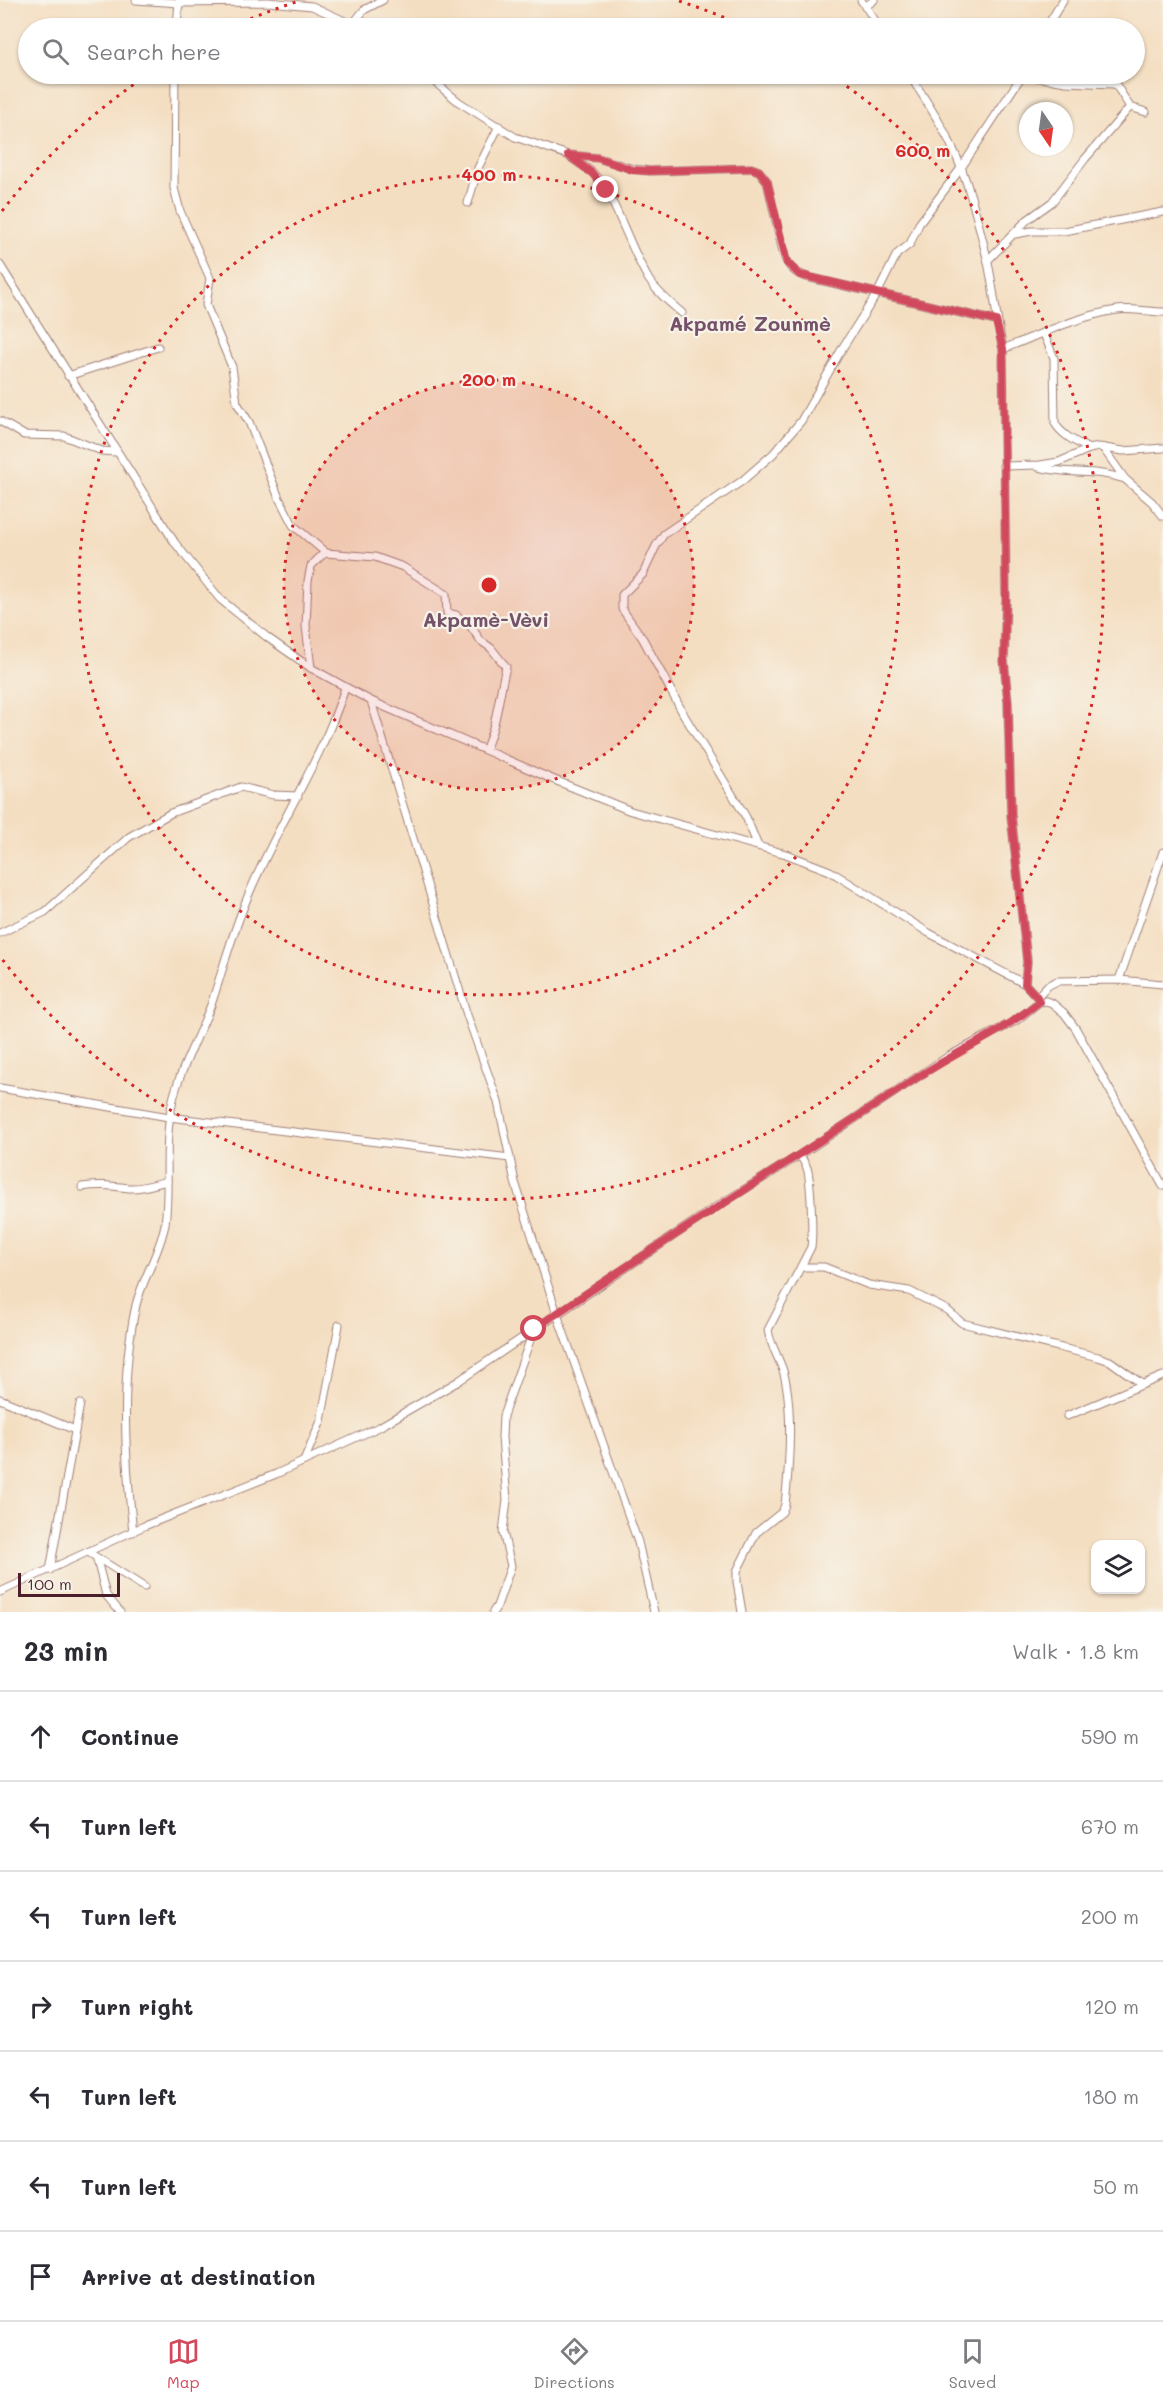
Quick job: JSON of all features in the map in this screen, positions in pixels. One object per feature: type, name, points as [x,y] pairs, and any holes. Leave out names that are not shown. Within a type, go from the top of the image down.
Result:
[{"type":"street","points":[[136,0],[268,2],[312,6],[337,18]]},
{"type":"street","points":[[360,18],[364,10],[383,0]]},
{"type":"street","points":[[873,18],[863,3],[874,0]]},
{"type":"street","points":[[1052,18],[1063,0]]},
{"type":"street","points":[[178,18],[179,1]]},
{"type":"street","points":[[175,84],[174,188],[180,212],[210,278],[206,305],[232,367],[237,403],[249,422],[279,498],[293,525],[326,553],[375,557],[403,567],[446,594],[447,613],[456,615],[491,648],[506,667],[498,698],[496,718],[485,750]]},
{"type":"street","points":[[437,84],[459,102],[515,137],[568,155],[598,158],[633,170],[751,168],[759,171],[767,181],[783,252],[787,263],[793,270],[807,277],[996,321]]},
{"type":"street","points":[[915,84],[938,120],[961,168],[987,260],[996,321],[1003,349],[1006,598],[1004,660],[1008,702],[1011,815],[1027,962],[1025,984]]},
{"type":"street","points":[[758,846],[746,817],[684,715],[643,639],[622,609],[620,601],[622,595],[643,574],[664,534],[742,481],[773,454],[801,421],[843,346],[878,292],[897,254],[910,244],[919,224],[961,168],[1016,84]]},
{"type":"street","points":[[1113,84],[1116,85],[1130,107],[1146,112]]},
{"type":"street","points":[[987,260],[1027,220],[1052,202],[1130,107]]},
{"type":"street","points":[[468,203],[478,168],[499,126]]},
{"type":"street","points":[[568,155],[592,173],[606,190],[629,243],[649,280],[657,291],[682,313]]},
{"type":"street","points":[[1015,234],[1032,231],[1064,231],[1163,212]]},
{"type":"street","points":[[0,265],[175,543],[220,599],[239,616],[311,668],[371,701],[631,811],[786,854],[830,871],[929,933],[1025,984],[1038,1000],[1052,1003],[1064,1013],[1076,1029],[1163,1186]]},
{"type":"street","points":[[1003,349],[1069,324],[1120,309],[1163,312]]},
{"type":"street","points":[[1044,334],[1054,358],[1054,423],[1078,444],[1089,449]]},
{"type":"street","points":[[68,376],[158,347]]},
{"type":"street","points":[[0,421],[24,435],[64,436],[102,451],[116,452]]},
{"type":"street","points":[[1003,466],[1032,466],[1059,462],[1089,449],[1103,448],[1123,451],[1163,448]]},
{"type":"street","points":[[1103,448],[1125,479],[1152,502],[1163,516]]},
{"type":"street","points":[[1032,466],[1048,470],[1105,474],[1125,479]]},
{"type":"street","points":[[311,668],[306,626],[309,572],[315,561],[326,553]]},
{"type":"street","points":[[133,1532],[126,1425],[131,1339],[136,1305],[144,1279],[160,1245],[165,1223],[173,1098],[211,1003],[243,908],[260,867],[321,751],[345,688]]},
{"type":"street","points":[[371,701],[467,1015],[498,1102],[516,1182],[556,1314],[638,1542],[654,1612]]},
{"type":"street","points":[[0,933],[45,912],[129,837],[171,813],[241,787],[273,795],[298,796]]},
{"type":"street","points":[[1119,980],[1163,852]]},
{"type":"street","points":[[0,1592],[133,1532],[304,1461],[379,1426],[457,1382],[716,1207],[800,1155],[949,1056],[1017,1020],[1038,1000],[1047,986],[1057,981],[1119,980],[1163,984]]},
{"type":"street","points":[[0,1088],[170,1117],[510,1158]]},
{"type":"street","points":[[742,1612],[736,1582],[737,1571],[756,1533],[782,1512],[785,1505],[789,1425],[787,1388],[784,1372],[768,1330],[811,1247],[813,1234],[808,1169],[800,1155]]},
{"type":"street","points":[[82,1187],[108,1184],[130,1188],[167,1181]]},
{"type":"street","points":[[802,1267],[824,1268],[869,1286],[909,1291],[947,1310],[962,1323],[1110,1361],[1142,1384]]},
{"type":"street","points":[[304,1461],[321,1421],[339,1325]]},
{"type":"street","points":[[493,1612],[511,1566],[503,1532],[507,1500],[502,1437],[503,1416],[534,1329]]},
{"type":"street","points":[[1067,1416],[1163,1376]]},
{"type":"street","points":[[0,1399],[75,1430]]},
{"type":"street","points":[[50,1570],[80,1404]]},
{"type":"street","points":[[88,1552],[97,1560],[144,1587]]},
{"type":"street","points":[[97,1560],[106,1595],[120,1612]]},
{"type":"district","name":"Akpamé Zounmè","points":[[750,324]]},
{"type":"district","name":"Akpamè-Vèvi","points":[[486,620]]},
{"type":"route","points":[[534,1329],[716,1207],[800,1155],[949,1056],[1017,1020],[1039,1002],[1025,984],[1027,962],[1011,815],[1008,702],[1004,660],[1006,598],[1003,349],[996,321],[800,275],[787,263],[783,252],[765,175],[751,168],[633,170],[598,158],[568,155],[592,173],[606,190]]}]
